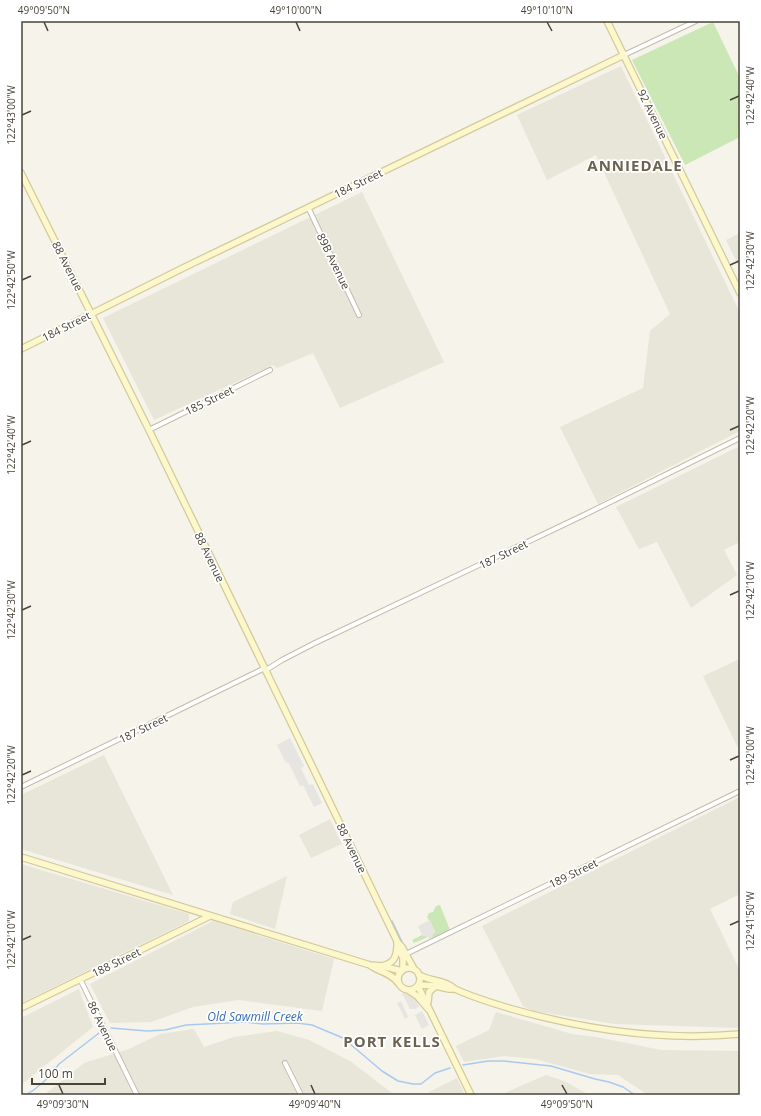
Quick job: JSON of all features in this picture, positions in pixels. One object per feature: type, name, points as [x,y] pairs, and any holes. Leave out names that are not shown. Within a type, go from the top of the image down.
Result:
[{"type":"main road","name":"92 Avenue","points":[[607,21],[740,293]]},
{"type":"main road","name":"184 Street","points":[[21,349],[91,313],[624,55]]},
{"type":"main road","name":"88 Avenue","points":[[21,173],[149,430],[397,943],[403,958],[402,970]]},
{"type":"main road","points":[[21,857],[370,965],[402,970],[408,968],[414,969],[427,979],[441,981],[455,989],[499,1005],[543,1018],[606,1030],[670,1035],[740,1034]]},
{"type":"main road","name":"188 Street","points":[[21,1008],[210,916]]},
{"type":"main road","name":"88 Avenue","points":[[397,943],[402,947],[414,969]]},
{"type":"main road","points":[[382,966],[393,961],[396,954],[397,943]]},
{"type":"main road","points":[[370,965],[396,979],[402,988],[417,996],[429,1010],[471,1095]]},
{"type":"main road","points":[[399,984],[398,977],[402,970]]},
{"type":"main road","points":[[419,974],[419,985],[428,1002]]},
{"type":"main road","points":[[408,990],[413,990],[419,985],[455,989]]},
{"type":"main road","points":[[429,1010],[429,992],[436,986]]},
{"type":"street","name":"184 Street","points":[[624,55],[696,21]]},
{"type":"street","name":"89B Avenue","points":[[308,208],[359,315]]},
{"type":"street","name":"185 Street","points":[[149,430],[270,370]]},
{"type":"street","name":"187 Street","points":[[21,787],[740,438]]},
{"type":"street","name":"189 Street","points":[[406,954],[740,791]]},
{"type":"street","name":"86 Avenue","points":[[80,979],[137,1095]]},
{"type":"street","points":[[285,1063],[300,1095]]},
{"type":"shaded area","points":[[621,66],[740,313],[740,431],[598,504],[560,427],[643,388],[650,331],[670,314],[596,155],[547,180],[517,115]]},
{"type":"shaded area","points":[[362,192],[444,362],[340,408],[313,353],[277,368],[273,365],[154,420],[103,318]]},
{"type":"shaded area","points":[[740,233],[740,269],[726,240]]},
{"type":"shaded area","points":[[740,446],[740,542],[724,550],[737,575],[691,608],[657,542],[639,549],[616,507]]},
{"type":"shaded area","points":[[740,659],[740,752],[703,676]]},
{"type":"shaded area","points":[[290,738],[304,766],[301,768],[309,785],[313,784],[322,803],[314,807],[303,785],[300,786],[288,762],[286,763],[277,745]]},
{"type":"shaded area","points":[[104,755],[173,895],[21,849],[21,795]]},
{"type":"shaded area","points":[[740,797],[740,894],[710,909],[740,971],[740,1028],[615,1024],[534,1011],[523,1006],[482,926]]},
{"type":"shaded area","points":[[330,819],[342,844],[311,858],[299,835]]},
{"type":"shaded area","points":[[21,864],[189,914],[189,921],[21,1003]]},
{"type":"shaded area","points":[[287,876],[275,929],[230,914],[233,902]]},
{"type":"shaded area","points":[[430,920],[435,931],[432,934],[433,938],[429,940],[428,937],[422,935],[418,926]]},
{"type":"shaded area","points":[[213,921],[334,959],[322,1011],[238,1000],[193,1007],[151,1022],[110,1023],[90,984]]},
{"type":"shaded area","points":[[79,989],[93,1027],[21,1085],[21,1018]]},
{"type":"shaded area","points":[[412,990],[419,1007],[415,1009],[410,1009],[402,993],[407,993]]},
{"type":"shaded area","points":[[401,1001],[408,1017],[405,1019],[397,1003]]},
{"type":"shaded area","points":[[422,1011],[429,1025],[422,1029],[415,1015]]},
{"type":"shaded area","points":[[496,1012],[572,1034],[597,1037],[661,1050],[740,1051],[740,1095],[648,1095],[618,1075],[590,1074],[535,1059],[504,1056],[464,1062],[456,1046],[489,1030]]},
{"type":"shaded area","points":[[194,1029],[204,1047],[234,1037],[277,1031],[309,1040],[350,1061],[392,1093],[425,1094],[457,1078],[465,1095],[44,1095],[84,1063],[129,1049],[160,1034]]},
{"type":"shaded area","points":[[546,1075],[564,1081],[589,1095],[500,1095]]},
{"type":"green space","points":[[713,22],[740,78],[740,137],[685,165],[632,60]]},
{"type":"green space","points":[[440,905],[450,930],[433,938],[432,935],[435,931],[427,917],[429,913],[433,912],[436,906]]},
{"type":"green space","points":[[422,935],[428,937],[414,943],[412,940]]},
{"type":"waterway","points":[[392,921],[404,946]]},
{"type":"waterway","name":"Old Sawmill Creek","points":[[111,1028],[147,1031],[165,1030],[186,1025],[246,1022],[263,1024],[297,1023],[312,1025],[343,1038],[382,1071],[398,1081],[421,1084],[435,1073],[450,1068]]},
{"type":"waterway","name":"Old Sawmill Creek","points":[[26,1095],[48,1078],[59,1064],[99,1033]]},
{"type":"waterway","name":"Old Sawmill Creek","points":[[463,1065],[488,1061],[504,1061],[551,1066],[609,1082],[623,1087],[635,1095]]},
{"type":"district","name":"ANNIEDALE","points":[[635,165]]},
{"type":"district","name":"PORT KELLS","points":[[392,1041]]}]
